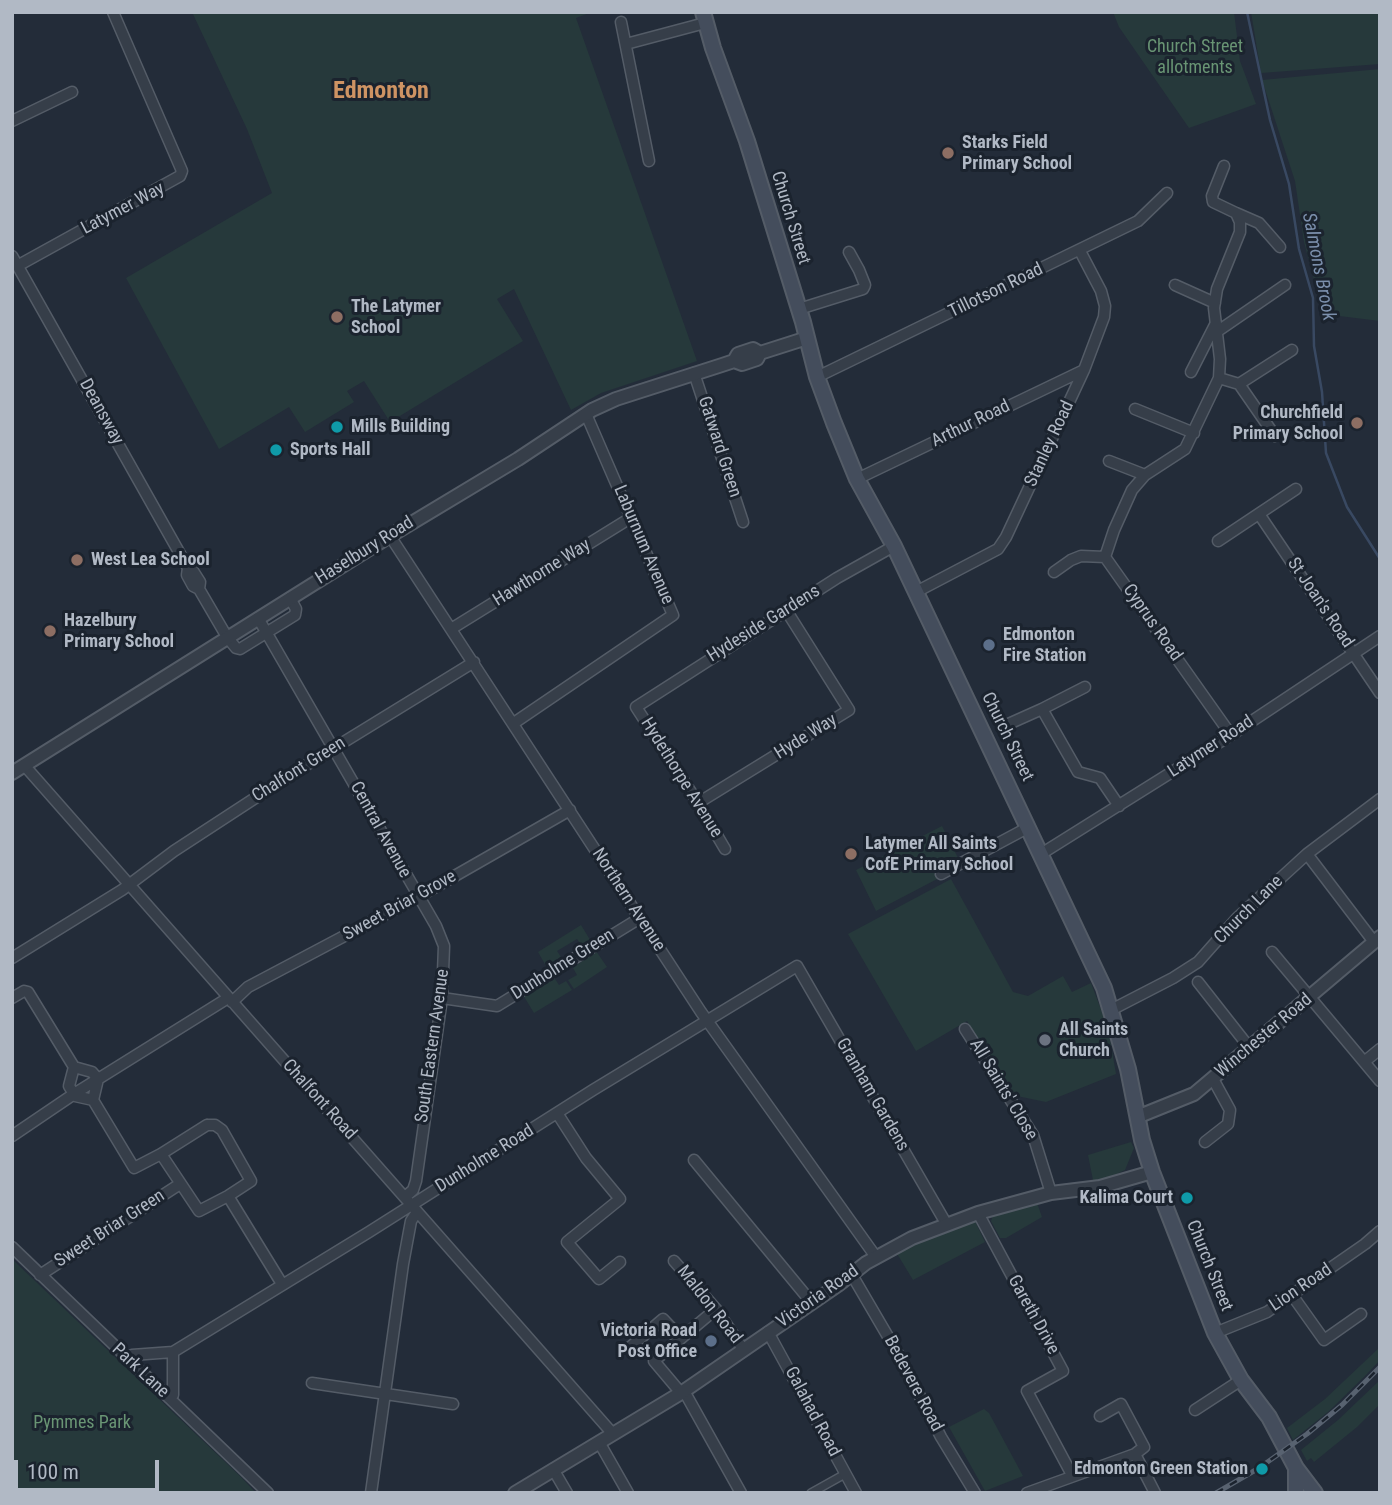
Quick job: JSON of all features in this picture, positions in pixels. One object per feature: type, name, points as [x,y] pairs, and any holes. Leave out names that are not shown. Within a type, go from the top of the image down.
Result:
[{"type":"main road","name":"Church Street","points":[[704,18],[747,141],[817,377],[857,479],[894,546],[1104,988],[1128,1069],[1152,1172],[1215,1333],[1241,1380],[1269,1417],[1296,1468],[1315,1493]]},
{"type":"main road","name":"Church Street","points":[[1296,1468],[1296,1493]]},
{"type":"street","name":"Latymer Way","points":[[16,260],[180,176],[182,171],[113,12]]},
{"type":"street","points":[[626,44],[704,18]]},
{"type":"street","points":[[621,22],[649,161]]},
{"type":"street","points":[[12,121],[72,92]]},
{"type":"street","points":[[1224,166],[1212,196],[1213,202],[1259,223],[1280,247]]},
{"type":"street","name":"Tillotson Road","points":[[817,377],[1138,222],[1167,193]]},
{"type":"street","points":[[1054,572],[1081,556],[1105,557],[1132,491],[1145,475],[1185,449],[1194,433],[1219,377],[1215,303],[1217,289],[1240,232],[1236,213]]},
{"type":"street","name":"Stanley Road","points":[[916,592],[998,549],[1084,370],[1104,317],[1105,306],[1101,291],[1080,251]]},
{"type":"street","points":[[799,309],[863,289],[859,270],[849,253]]},
{"type":"street","name":"Deansway","points":[[16,260],[188,568],[187,575],[193,586],[200,589],[227,637]]},
{"type":"street","points":[[1175,285],[1215,303]]},
{"type":"street","points":[[1191,372],[1217,326],[1285,285]]},
{"type":"street","name":"Haselbury Road","points":[[12,773],[586,414],[616,399],[734,361],[742,364],[757,359],[760,353],[807,338]]},
{"type":"street","points":[[1239,384],[1292,350]]},
{"type":"street","name":"Arthur Road","points":[[857,479],[1084,370]]},
{"type":"street","name":"Gatward Green","points":[[694,373],[743,522]]},
{"type":"street","points":[[1219,377],[1239,384],[1275,436]]},
{"type":"street","points":[[1135,409],[1194,433]]},
{"type":"street","name":"Laburnum Avenue","points":[[514,723],[673,615],[586,414]]},
{"type":"street","points":[[1109,461],[1145,475]]},
{"type":"street","points":[[1217,541],[1296,489]]},
{"type":"street","name":"St Joan's Road","points":[[1259,514],[1380,693]]},
{"type":"street","name":"Hawthorne Way","points":[[452,629],[632,517]]},
{"type":"street","name":"Northern Avenue","points":[[390,536],[707,1020],[876,1257]]},
{"type":"street","name":"Hydeside Gardens","points":[[636,707],[786,610],[894,546]]},
{"type":"street","name":"Cyprus Road","points":[[1105,557],[1231,735]]},
{"type":"street","points":[[227,637],[238,649],[268,631],[296,613],[290,598]]},
{"type":"street","name":"Hyde Way","points":[[698,803],[849,710],[786,610]]},
{"type":"street","name":"Central Avenue","points":[[258,618],[268,631],[418,897]]},
{"type":"street","name":"Latymer Road","points":[[1041,854],[1231,735],[1380,636]]},
{"type":"street","name":"Chalfont Green","points":[[12,958],[129,884],[183,845],[334,747],[474,662]]},
{"type":"street","points":[[1004,726],[1085,687]]},
{"type":"street","name":"Hydethorpe Avenue","points":[[636,707],[725,849]]},
{"type":"street","points":[[1041,709],[1078,772],[1100,778],[1119,806]]},
{"type":"street","name":"Chalfont Road","points":[[24,765],[613,1434]]},
{"type":"street","name":"Church Lane","points":[[1111,1010],[1198,962],[1237,918],[1307,854],[1380,799]]},
{"type":"street","name":"Sweet Briar Grove","points":[[12,1136],[74,1094],[248,988],[418,897],[570,810]]},
{"type":"street","points":[[941,874],[1029,827]]},
{"type":"street","points":[[1307,854],[1377,939]]},
{"type":"street","name":"South Eastern Avenue","points":[[371,1493],[442,998],[444,946],[418,897]]},
{"type":"street","name":"Dunholme Green","points":[[442,998],[497,1006],[640,918]]},
{"type":"street","name":"Winchester Road","points":[[1138,1117],[1194,1094],[1377,939]]},
{"type":"street","points":[[1272,952],[1380,1081]]},
{"type":"street","name":"Dunholme Road","points":[[127,1359],[132,1355],[173,1352],[797,966]]},
{"type":"street","name":"Granham Gardens","points":[[797,966],[947,1224]]},
{"type":"street","points":[[1198,982],[1249,1047]]},
{"type":"street","points":[[12,998],[24,991],[28,992],[74,1068],[92,1072],[98,1079],[93,1100],[134,1168],[207,1125],[219,1126],[250,1177],[250,1183],[199,1211],[161,1154]]},
{"type":"street","name":"All Saints' Close","points":[[965,1028],[1033,1135],[1051,1193]]},
{"type":"street","points":[[1364,1062],[1380,1049]]},
{"type":"street","points":[[74,1068],[69,1086],[75,1096],[93,1100]]},
{"type":"street","points":[[1205,1142],[1228,1124],[1230,1110],[1213,1079]]},
{"type":"street","points":[[557,1114],[586,1158],[620,1199],[568,1242],[599,1279],[620,1262]]},
{"type":"street","points":[[694,1160],[812,1303]]},
{"type":"street","name":"Victoria Road","points":[[515,1493],[682,1392],[876,1257],[912,1238],[978,1213],[1051,1193],[1100,1187],[1152,1172]]},
{"type":"street","name":"Sweet Briar Green","points":[[40,1275],[180,1184]]},
{"type":"street","points":[[228,1196],[282,1284]]},
{"type":"street","name":"Gareth Drive","points":[[978,1213],[1063,1371],[1027,1391],[1072,1475]]},
{"type":"street","name":"Lion Road","points":[[1215,1333],[1267,1312],[1380,1231]]},
{"type":"street","name":"Park Lane","points":[[12,1247],[268,1493]]},
{"type":"street","name":"Maldon Road","points":[[674,1261],[716,1309],[743,1349]]},
{"type":"street","name":"Bedevere Road","points":[[852,1275],[975,1493]]},
{"type":"street","points":[[1292,1295],[1324,1340],[1361,1314]]},
{"type":"street","points":[[716,1309],[654,1361],[682,1392],[741,1493]]},
{"type":"street","points":[[629,1348],[663,1319],[681,1338]]},
{"type":"street","name":"Galahad Road","points":[[768,1332],[856,1493]]},
{"type":"street","points":[[169,1398],[173,1395],[173,1352]]},
{"type":"street","points":[[1195,1410],[1241,1380]]},
{"type":"street","points":[[312,1383],[453,1404]]},
{"type":"street","points":[[1027,1493],[1135,1454],[1144,1447],[1121,1404],[1100,1416]]},
{"type":"street","points":[[599,1443],[628,1493]]},
{"type":"street","points":[[1135,1454],[1155,1493]]},
{"type":"street","points":[[553,1469],[568,1493]]},
{"type":"street","points":[[811,1493],[845,1474]]},
{"type":"green space","points":[[192,12],[592,12],[576,18],[697,361],[601,393],[571,410],[514,289],[497,299],[523,341],[390,422],[364,381],[347,391],[354,402],[305,432],[289,407],[219,449],[126,278],[272,193],[247,129]]},
{"type":"green space","name":"Church Street allotments","points":[[1113,12],[1234,12],[1240,61],[1256,104],[1189,128],[1119,27]]},
{"type":"green space","name":"Church Street allotments","points":[[1251,12],[1380,12],[1380,64],[1261,73]]},
{"type":"green space","points":[[1380,69],[1380,321],[1323,314],[1304,242],[1295,181],[1262,80]]},
{"type":"green space","points":[[942,826],[959,860],[939,869],[941,877],[876,911],[856,870]]},
{"type":"green space","points":[[951,879],[1013,992],[1028,996],[1063,976],[1072,992],[1091,983],[1108,1028],[1116,1074],[1046,1102],[1012,1095],[967,1021],[916,1051],[848,934]]},
{"type":"green space","points":[[581,925],[592,943],[582,946],[577,939],[557,951],[561,957],[546,966],[538,952]]},
{"type":"green space","points":[[596,951],[607,967],[574,989],[568,980],[577,975],[573,968]]},
{"type":"green space","points":[[555,979],[559,985],[566,981],[572,990],[534,1013],[523,995]]},
{"type":"green space","points":[[1131,1142],[1134,1148],[1125,1170],[1094,1185],[1088,1155]]},
{"type":"green space","points":[[1036,1200],[1042,1217],[1006,1238],[1000,1238],[991,1221],[994,1213]]},
{"type":"green space","points":[[974,1219],[985,1242],[913,1280],[896,1252]]},
{"type":"green space","name":"Pymmes Park","points":[[12,1259],[241,1477],[256,1493],[12,1493]]},
{"type":"green space","points":[[1380,1347],[1380,1360],[1366,1375],[1328,1412],[1293,1440],[1287,1428],[1325,1399]]},
{"type":"green space","points":[[1380,1380],[1380,1404],[1314,1462],[1311,1458],[1307,1461],[1301,1450]]},
{"type":"green space","points":[[984,1409],[989,1413],[1023,1476],[985,1491],[949,1427]]},
{"type":"waterway","name":"Salmons Brook","points":[[1247,12],[1270,120],[1289,184],[1299,249],[1313,298],[1314,346],[1322,392],[1326,453],[1347,507],[1380,559]]},
{"type":"railway","points":[[1216,1493],[1259,1468],[1307,1434],[1342,1405],[1380,1367]]},
{"type":"place","name":"Starks Field Primary School","points":[[948,153]]},
{"type":"place","name":"The Latymer School","points":[[337,317]]},
{"type":"place","name":"Churchfield Primary School","points":[[1357,423]]},
{"type":"place","name":"Mills Building","points":[[337,427]]},
{"type":"place","name":"Sports Hall","points":[[276,450]]},
{"type":"place","name":"West Lea School","points":[[77,560]]},
{"type":"place","name":"Hazelbury Primary School","points":[[50,631]]},
{"type":"place","name":"Edmonton Fire Station","points":[[989,645]]},
{"type":"place","name":"Latymer All Saints CofE Primary School","points":[[851,854]]},
{"type":"place","name":"All Saints Church","points":[[1045,1040]]},
{"type":"place","name":"Kalima Court","points":[[1187,1198]]},
{"type":"place","name":"Victoria Road Post Office","points":[[711,1341]]},
{"type":"place","name":"Edmonton Green Station","points":[[1262,1469]]},
{"type":"district","name":"Edmonton","points":[[381,92]]}]
